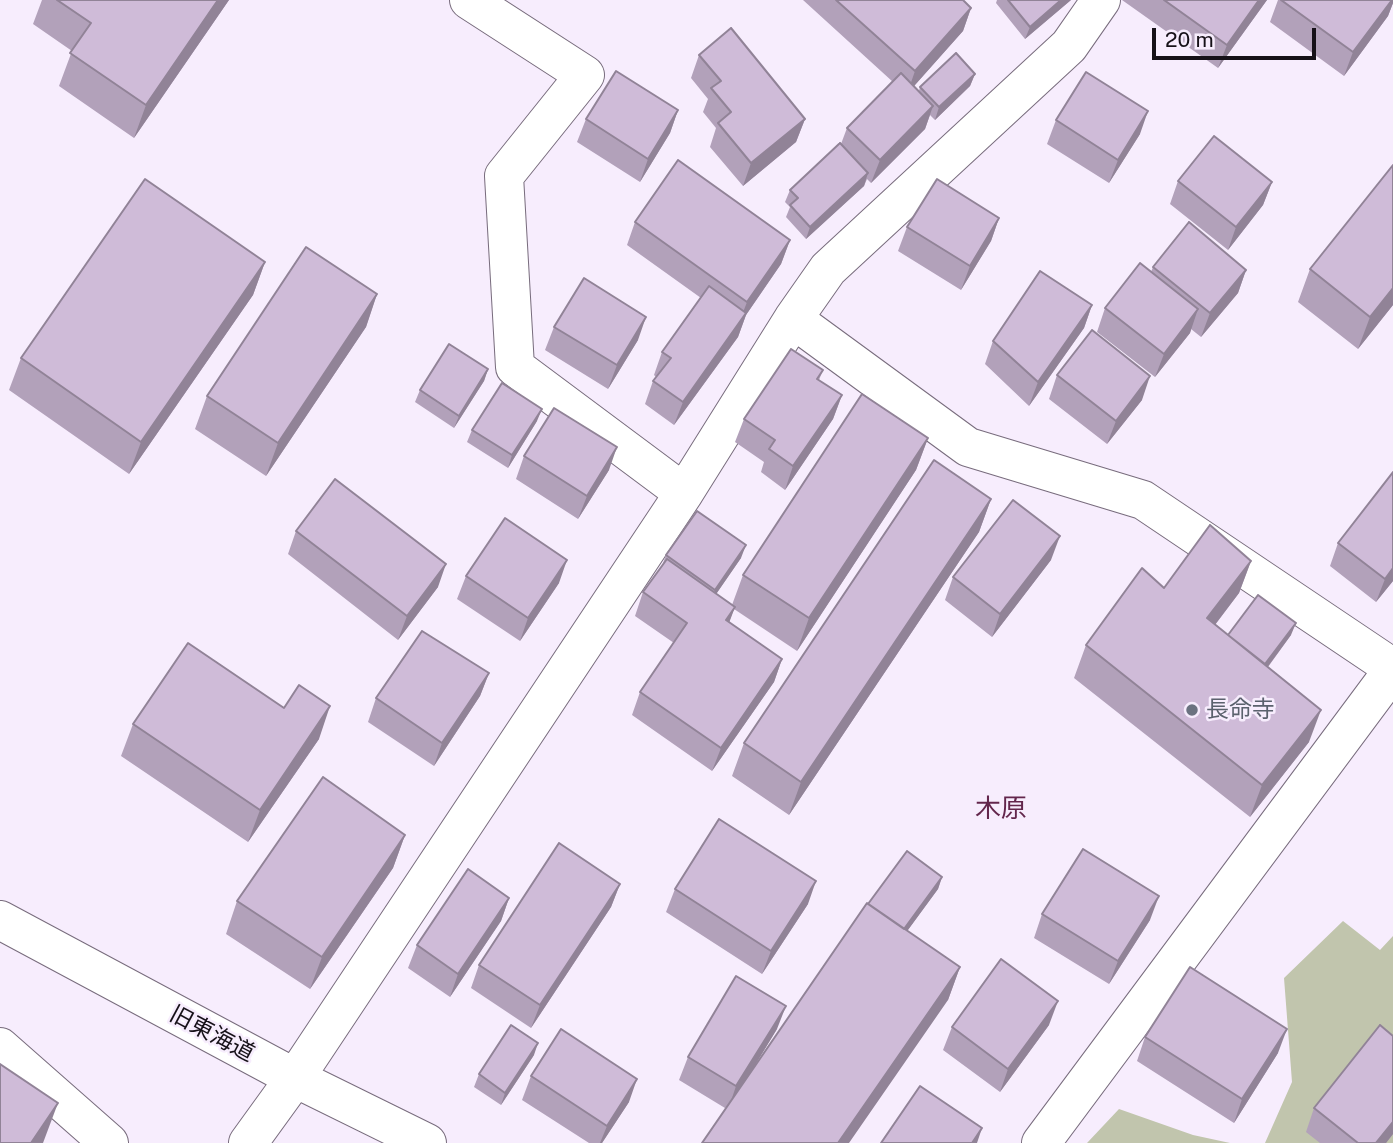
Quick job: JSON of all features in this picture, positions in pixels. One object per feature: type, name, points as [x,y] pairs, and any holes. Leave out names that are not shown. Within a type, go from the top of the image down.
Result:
[{"type":"street","points":[[468,0],[585,75],[504,176],[515,367],[684,493]]},
{"type":"street","points":[[248,1143],[295,1078],[684,493],[793,319],[828,269],[1069,47],[1101,0]]},
{"type":"street","points":[[793,319],[968,447],[1143,500],[1393,669],[1041,1143]]},
{"type":"street","name":"旧東海道","points":[[0,920],[295,1078],[427,1143]]},
{"type":"street","points":[[0,1047],[109,1143]]},
{"type":"green space","points":[[1343,921],[1380,950],[1393,936],[1393,1143],[1265,1143],[1292,1082],[1284,978]]},
{"type":"green space","points":[[1119,1109],[1193,1135],[1230,1143],[1087,1143]]},
{"type":"building","points":[[57,0],[218,0],[146,105],[70,53],[91,23]]},
{"type":"building","points":[[836,0],[963,0],[971,8],[915,71]]},
{"type":"building","points":[[1008,0],[1061,0],[1030,27]]},
{"type":"building","points":[[1164,0],[1259,0],[1227,45]]},
{"type":"building","points":[[1281,0],[1392,0],[1353,52]]},
{"type":"building","points":[[731,28],[805,119],[751,163],[718,123],[731,112],[711,88],[721,81],[699,55]]},
{"type":"building","points":[[956,53],[975,74],[939,107],[920,87]]},
{"type":"building","points":[[616,71],[678,110],[648,159],[586,119]]},
{"type":"building","points":[[1086,72],[1148,111],[1118,160],[1056,120]]},
{"type":"building","points":[[901,73],[933,106],[880,160],[847,128]]},
{"type":"building","points":[[1214,136],[1272,182],[1236,227],[1178,181]]},
{"type":"building","points":[[840,143],[868,173],[810,227],[790,205],[798,198],[790,190]]},
{"type":"building","points":[[678,160],[790,240],[747,302],[635,222]]},
{"type":"building","points":[[1393,165],[1393,288],[1370,317],[1310,269]]},
{"type":"building","points":[[145,179],[265,262],[141,442],[21,358]]},
{"type":"building","points":[[937,179],[999,218],[970,266],[907,227]]},
{"type":"building","points":[[1189,222],[1246,270],[1210,313],[1153,267]]},
{"type":"building","points":[[306,247],[377,294],[278,443],[207,396]]},
{"type":"building","points":[[1140,263],[1198,309],[1164,354],[1105,308]]},
{"type":"building","points":[[1040,271],[1092,305],[1038,382],[993,341]]},
{"type":"building","points":[[584,278],[646,317],[617,365],[554,327]]},
{"type":"building","points":[[709,286],[746,313],[683,402],[653,381],[671,358],[662,352]]},
{"type":"building","points":[[1092,330],[1150,376],[1116,421],[1057,375]]},
{"type":"building","points":[[449,344],[488,369],[459,416],[420,390]]},
{"type":"building","points":[[791,349],[823,370],[817,379],[842,395],[793,466],[769,449],[775,440],[744,419]]},
{"type":"building","points":[[502,383],[542,409],[512,455],[472,430]]},
{"type":"building","points":[[862,394],[928,438],[809,618],[743,575]]},
{"type":"building","points":[[554,408],[617,447],[587,496],[524,456]]},
{"type":"building","points":[[934,460],[991,499],[801,782],[744,743]]},
{"type":"building","points":[[1393,472],[1393,568],[1385,579],[1338,543]]},
{"type":"building","points":[[335,479],[446,564],[407,616],[296,531]]},
{"type":"building","points":[[1013,500],[1060,536],[1000,614],[953,577]]},
{"type":"building","points":[[697,511],[746,545],[715,590],[666,555]]},
{"type":"building","points":[[505,518],[567,560],[528,618],[466,576]]},
{"type":"building","name":"長命寺","points":[[1210,525],[1251,561],[1207,618],[1321,710],[1262,785],[1086,645],[1142,568],[1164,588]]},
{"type":"building","points":[[667,559],[735,607],[726,620],[782,659],[721,748],[640,692],[687,623],[643,592]]},
{"type":"building","points":[[1258,595],[1296,623],[1265,664],[1228,635]]},
{"type":"building","points":[[422,631],[489,673],[442,743],[376,698]]},
{"type":"building","points":[[188,643],[284,708],[299,685],[330,706],[260,810],[133,724]]},
{"type":"building","points":[[323,777],[405,835],[322,957],[237,901]]},
{"type":"building","points":[[719,819],[816,881],[771,951],[675,889]]},
{"type":"building","points":[[559,843],[620,884],[540,1005],[479,965]]},
{"type":"building","points":[[1083,849],[1159,896],[1118,961],[1042,914]]},
{"type":"building","points":[[907,851],[942,877],[904,929],[868,904]]},
{"type":"building","points":[[468,869],[509,898],[458,974],[417,945]]},
{"type":"building","points":[[867,903],[960,967],[838,1143],[702,1143]]},
{"type":"building","points":[[1001,959],[1058,1001],[1008,1069],[952,1027]]},
{"type":"building","points":[[1190,967],[1287,1029],[1242,1099],[1145,1037]]},
{"type":"building","points":[[736,976],[786,1006],[736,1086],[688,1057]]},
{"type":"building","points":[[511,1025],[538,1043],[505,1093],[479,1074]]},
{"type":"building","points":[[1380,1025],[1393,1036],[1393,1122],[1376,1143],[1358,1143],[1314,1108]]},
{"type":"building","points":[[561,1029],[637,1079],[607,1126],[531,1076]]},
{"type":"building","points":[[0,1064],[58,1103],[31,1143],[0,1143]]},
{"type":"building","points":[[920,1086],[982,1128],[972,1143],[881,1143]]},
{"type":"place","name":"長命寺","points":[[1192,710]]},
{"type":"district","name":"木原","points":[[1001,809]]}]
